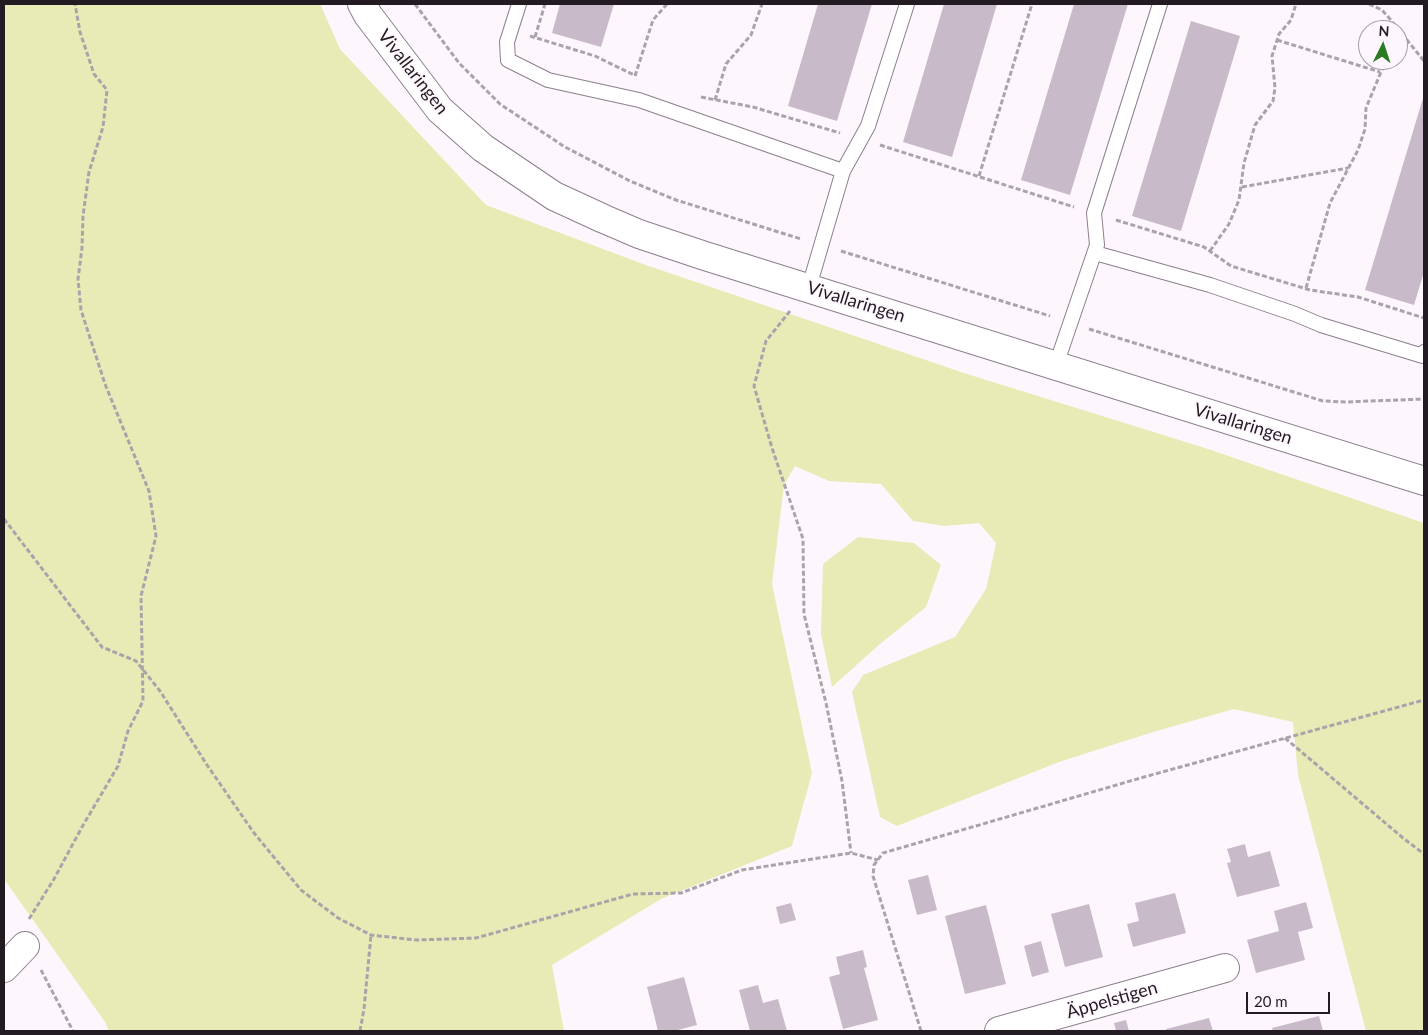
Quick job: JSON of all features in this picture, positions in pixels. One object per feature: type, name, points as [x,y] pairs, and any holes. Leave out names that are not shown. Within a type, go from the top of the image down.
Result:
[{"type":"street","name":"Vivallaringen","points":[[362,4],[368,15],[440,110],[483,148],[554,196],[604,219],[639,234],[705,256],[1424,481]]},
{"type":"street","points":[[4,968],[25,946]]},
{"type":"street","name":"Äppelstigen","points":[[999,1031],[1225,968]]},
{"type":"lane","points":[[519,4],[507,42],[508,60],[548,80],[639,100],[844,171]]},
{"type":"lane","points":[[809,287],[844,171],[868,126],[907,4]]},
{"type":"lane","points":[[1056,365],[1095,253],[1097,245],[1094,213],[1160,4]]},
{"type":"lane","points":[[1095,253],[1210,285],[1295,314],[1321,325],[1423,356],[1424,352]]},
{"type":"path","points":[[73,1031],[33,955],[25,946],[29,918],[54,879],[118,766],[128,731],[142,701],[141,596],[156,536],[149,491],[104,384],[81,310],[78,279],[82,248],[83,216],[89,172],[103,127],[107,90],[94,74],[80,32],[75,4]]},
{"type":"path","points":[[415,4],[459,63],[500,104],[565,148],[630,181],[676,200],[1323,401],[1424,399]]},
{"type":"path","points":[[534,37],[545,4]]},
{"type":"path","points":[[634,76],[653,20],[667,4]]},
{"type":"path","points":[[715,100],[726,64],[751,35],[762,4]]},
{"type":"path","points":[[978,176],[1032,4]]},
{"type":"path","points":[[1210,251],[1229,224],[1239,200],[1244,163],[1254,125],[1273,100],[1275,88],[1272,56],[1279,34],[1292,20],[1296,4]]},
{"type":"path","points":[[1369,4],[1382,10],[1391,20]]},
{"type":"path","points":[[510,30],[595,56],[642,80]]},
{"type":"path","points":[[1277,40],[1380,72],[1366,108],[1365,129],[1358,150],[1330,203],[1306,288]]},
{"type":"path","points":[[1408,41],[1424,61]]},
{"type":"path","points":[[696,96],[753,107],[861,139],[1204,247],[1231,266],[1310,290],[1358,297],[1424,318]]},
{"type":"path","points":[[1242,187],[1348,168]]},
{"type":"path","points":[[809,287],[766,341],[754,386],[772,448],[803,539],[804,614],[826,703],[842,781],[851,853]]},
{"type":"path","points":[[4,519],[102,647],[136,661],[160,691],[207,765],[254,833],[301,890],[338,918],[371,935],[416,940],[476,938],[633,894],[681,893],[742,870],[851,853],[878,860]]},
{"type":"path","points":[[921,1031],[873,876],[874,865],[883,853],[1424,700]]},
{"type":"path","points":[[1286,738],[1424,854]]},
{"type":"path","points":[[360,1031],[371,935]]},
{"type":"green space","points":[[4,4],[320,4],[340,49],[486,205],[643,264],[967,374],[1205,448],[1424,523],[1424,1031],[1366,1031],[1298,775],[1293,722],[1234,709],[1059,762],[897,826],[880,817],[852,692],[863,675],[955,637],[986,589],[996,543],[979,523],[944,526],[913,521],[881,484],[829,481],[795,466],[784,485],[772,584],[812,773],[792,846],[661,899],[552,965],[564,1031],[109,1031],[105,1022],[4,879]]},
{"type":"green space","points":[[858,537],[914,543],[941,565],[926,607],[880,644],[832,687],[821,634],[823,564]]},
{"type":"building","points":[[560,4],[614,4],[601,47],[552,33]]},
{"type":"building","points":[[818,4],[872,4],[837,121],[788,106]]},
{"type":"building","points":[[944,4],[997,4],[952,157],[903,142]]},
{"type":"building","points":[[1074,4],[1128,4],[1070,195],[1021,180]]},
{"type":"building","points":[[1191,21],[1240,36],[1181,231],[1132,216]]},
{"type":"building","points":[[1424,95],[1424,272],[1414,305],[1365,290]]},
{"type":"building","points":[[1245,844],[1248,857],[1270,851],[1280,886],[1237,897],[1227,863],[1231,862],[1227,849]]},
{"type":"building","points":[[928,875],[937,910],[917,915],[908,880]]},
{"type":"building","points":[[1175,893],[1186,933],[1133,947],[1127,924],[1139,921],[1135,903]]},
{"type":"building","points":[[1306,902],[1313,928],[1298,932],[1305,960],[1256,973],[1247,940],[1279,931],[1274,911]]},
{"type":"building","points":[[791,903],[796,920],[780,924],[776,907]]},
{"type":"building","points":[[1089,904],[1103,957],[1065,967],[1051,914]]},
{"type":"building","points":[[986,905],[1006,984],[965,994],[945,916]]},
{"type":"building","points":[[1041,941],[1049,972],[1032,977],[1024,946]]},
{"type":"building","points":[[863,950],[867,967],[864,968],[878,1020],[843,1029],[829,977],[840,974],[836,957]]},
{"type":"building","points":[[684,977],[697,1025],[674,1031],[658,1031],[647,987]]},
{"type":"building","points":[[758,985],[763,1003],[778,999],[787,1031],[750,1031],[739,990]]},
{"type":"building","points":[[1319,1016],[1323,1031],[1273,1031],[1272,1028]]},
{"type":"building","points":[[1209,1018],[1213,1031],[1167,1031],[1166,1029]]},
{"type":"building","points":[[1126,1020],[1129,1031],[1116,1031],[1114,1023]]}]
